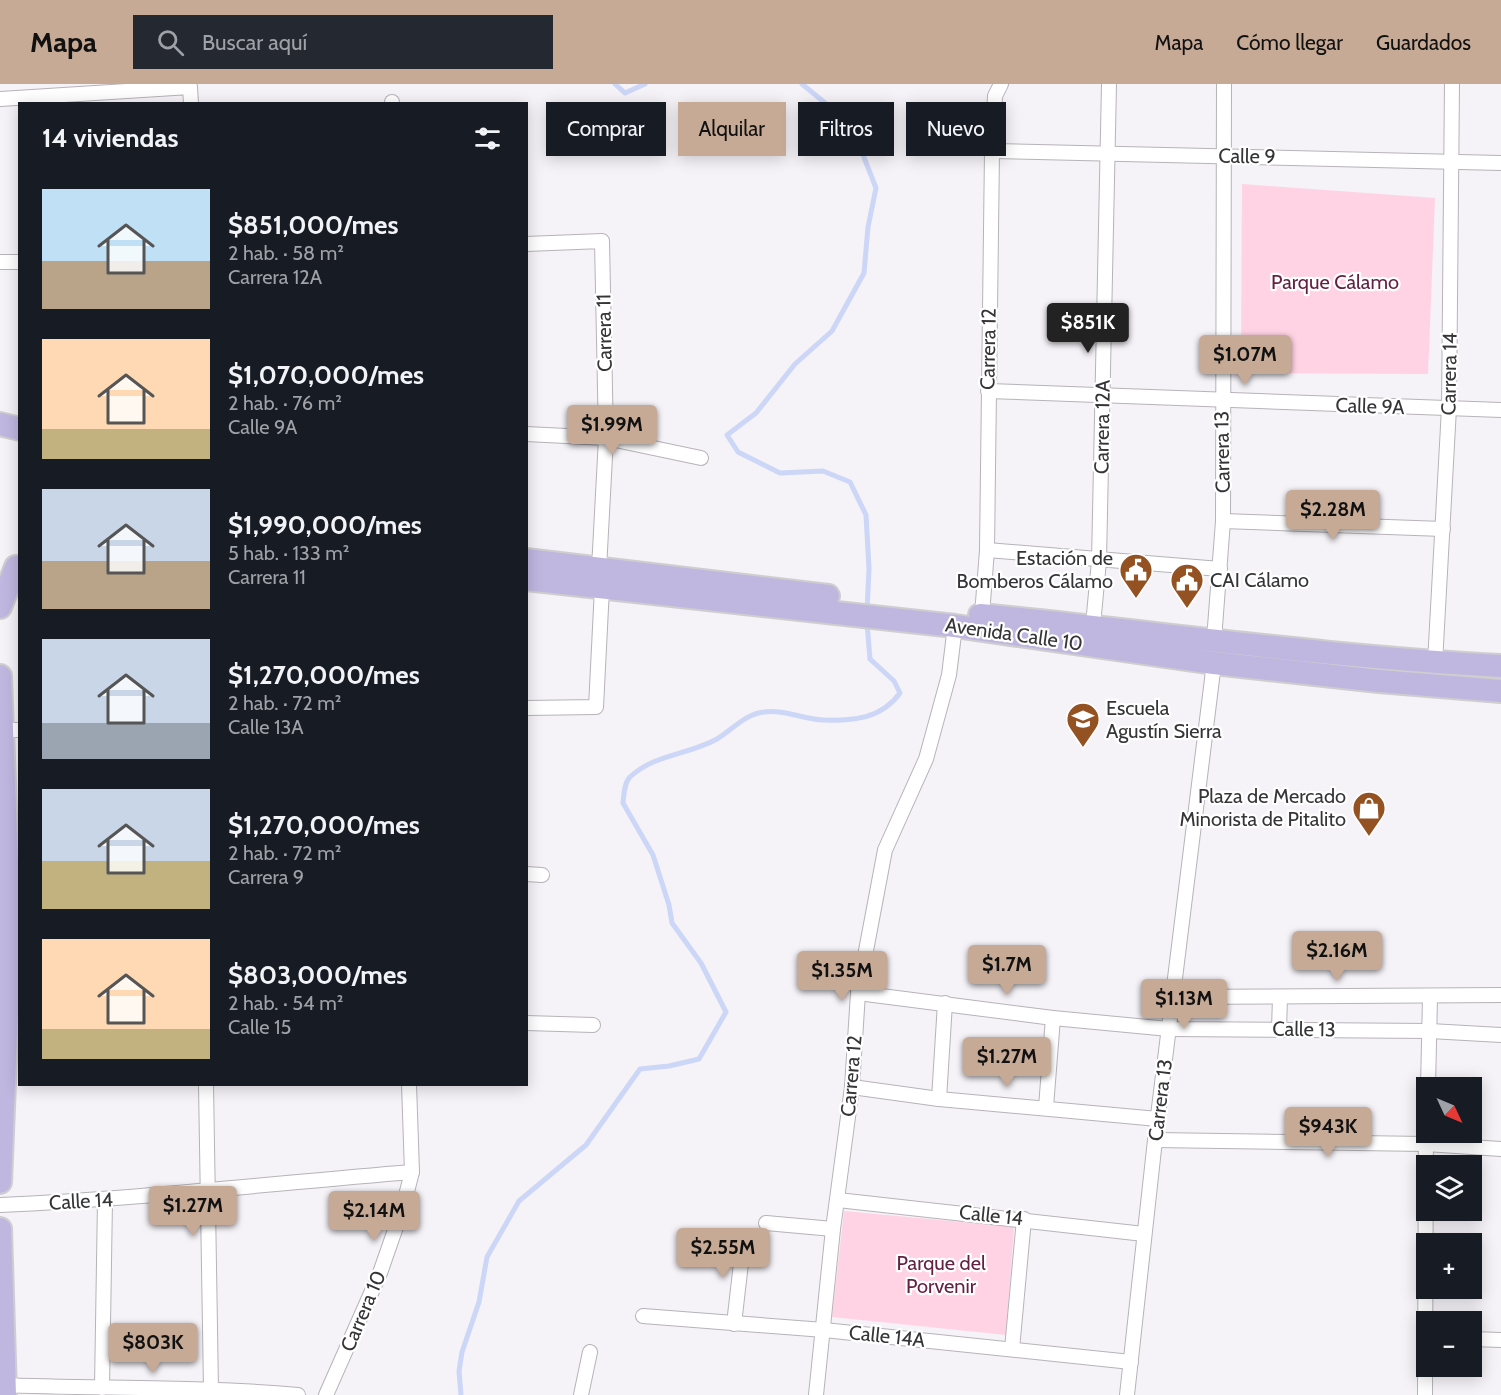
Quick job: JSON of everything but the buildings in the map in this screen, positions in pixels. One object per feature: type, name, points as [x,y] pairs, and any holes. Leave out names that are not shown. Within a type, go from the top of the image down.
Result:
[{"type":"main road","points":[[0,424],[18,428]]},
{"type":"main road","name":"Avenida Calle 10","points":[[528,560],[601,578],[876,609],[982,615],[1093,625],[1435,663],[1501,666]]},
{"type":"main road","points":[[0,607],[12,568]]},
{"type":"main road","name":"Avenida Calle 10","points":[[528,579],[601,578]]},
{"type":"main road","name":"Avenida Calle 10","points":[[876,609],[955,626],[1214,663],[1379,681],[1501,691]]},
{"type":"main road","points":[[0,676],[1,730],[13,865],[9,1008],[0,1182]]},
{"type":"main road","points":[[0,1229],[4,1388]]},
{"type":"street","name":"Carrera 12","points":[[995,102],[1001,84]]},
{"type":"street","name":"Carrera 12A","points":[[1093,625],[1099,561],[1109,84]]},
{"type":"street","name":"Carrera 13","points":[[1214,640],[1223,521],[1221,400],[1224,84]]},
{"type":"street","name":"Carrera 14","points":[[1435,663],[1449,408],[1452,84]]},
{"type":"street","points":[[0,99],[190,87],[191,102]]},
{"type":"street","name":"Calle 9","points":[[1006,151],[1452,160],[1501,163]]},
{"type":"street","name":"Carrera 12","points":[[982,615],[987,550],[992,156]]},
{"type":"street","name":"Carrera 11","points":[[528,244],[602,241],[606,438],[596,706],[528,708]]},
{"type":"street","points":[[0,262],[18,262]]},
{"type":"street","name":"Calle 9A","points":[[988,391],[1501,410]]},
{"type":"street","points":[[528,434],[606,438],[701,458]]},
{"type":"street","points":[[1223,521],[1443,529]]},
{"type":"street","points":[[987,550],[1099,561],[1220,569]]},
{"type":"street","name":"Carrera 12","points":[[816,1395],[833,1229],[852,1087],[858,993],[885,850],[926,759],[949,675],[955,626]]},
{"type":"street","name":"Carrera 13","points":[[1127,1395],[1155,1140],[1214,663]]},
{"type":"street","points":[[1,730],[18,730]]},
{"type":"street","points":[[528,874],[542,875]]},
{"type":"street","name":"Calle 13","points":[[858,993],[1053,1018],[1169,1029],[1430,1031],[1501,1035]]},
{"type":"street","name":"Calle 13","points":[[1174,997],[1501,995]]},
{"type":"street","points":[[1428,1077],[1430,997]]},
{"type":"street","points":[[1279,1029],[1280,998]]},
{"type":"street","points":[[939,1099],[945,1004]]},
{"type":"street","points":[[1047,1107],[1053,1018]]},
{"type":"street","points":[[528,1023],[593,1025]]},
{"type":"street","points":[[206,1086],[211,1389]]},
{"type":"street","name":"Carrera 10","points":[[326,1395],[380,1273],[404,1207],[412,1172],[409,1086]]},
{"type":"street","points":[[852,1087],[939,1099],[1047,1107],[1158,1119]]},
{"type":"street","points":[[1155,1140],[1425,1144],[1501,1149]]},
{"type":"street","points":[[1425,1144],[1425,1311]]},
{"type":"street","name":"Calle 14","points":[[0,1205],[105,1200],[208,1188],[412,1172]]},
{"type":"street","points":[[102,1388],[105,1200]]},
{"type":"street","name":"Calle 14","points":[[838,1200],[1144,1234]]},
{"type":"street","points":[[1012,1349],[1024,1219]]},
{"type":"street","points":[[766,1223],[833,1229]]},
{"type":"street","points":[[734,1324],[744,1237]]},
{"type":"street","name":"Calle 14A","points":[[643,1316],[824,1330],[1131,1362]]},
{"type":"street","points":[[1482,1339],[1501,1340]]},
{"type":"street","points":[[581,1395],[590,1352]]},
{"type":"street","points":[[1425,1377],[1425,1395]]},
{"type":"street","points":[[4,1388],[102,1388],[142,1393],[211,1389],[298,1395]]},
{"type":"green space","name":"Parque Cálamo","points":[[1242,184],[1435,198],[1428,374],[1241,373]]},
{"type":"green space","name":"Parque del Porvenir","points":[[844,1211],[1014,1227],[1006,1335],[832,1317]]},
{"type":"waterway","points":[[615,84],[625,93],[645,84]]},
{"type":"waterway","points":[[802,84],[835,111],[858,142],[876,188],[868,227],[864,273],[832,331],[795,364],[756,413],[727,435],[738,452],[780,473],[823,471],[850,482],[866,515],[869,569],[867,611]]},
{"type":"waterway","points":[[461,1395],[459,1371],[462,1352],[479,1302],[487,1257],[519,1201],[586,1145],[640,1069],[669,1066],[699,1059],[726,1012],[701,963],[672,923],[669,905],[653,855],[623,803],[628,780],[640,769],[650,764],[717,739],[757,713],[771,711],[823,720],[845,720],[866,717],[884,708],[900,693],[894,681],[870,659],[867,623]]},
{"type":"place","name":"Estación de Bomberos Cálamo","points":[[1136,599]]},
{"type":"place","name":"CAI Cálamo","points":[[1187,609]]},
{"type":"place","name":"Escuela Agustín Sierra","points":[[1083,748]]},
{"type":"place","name":"Plaza de Mercado Minorista de Pitalito","points":[[1369,837]]}]
